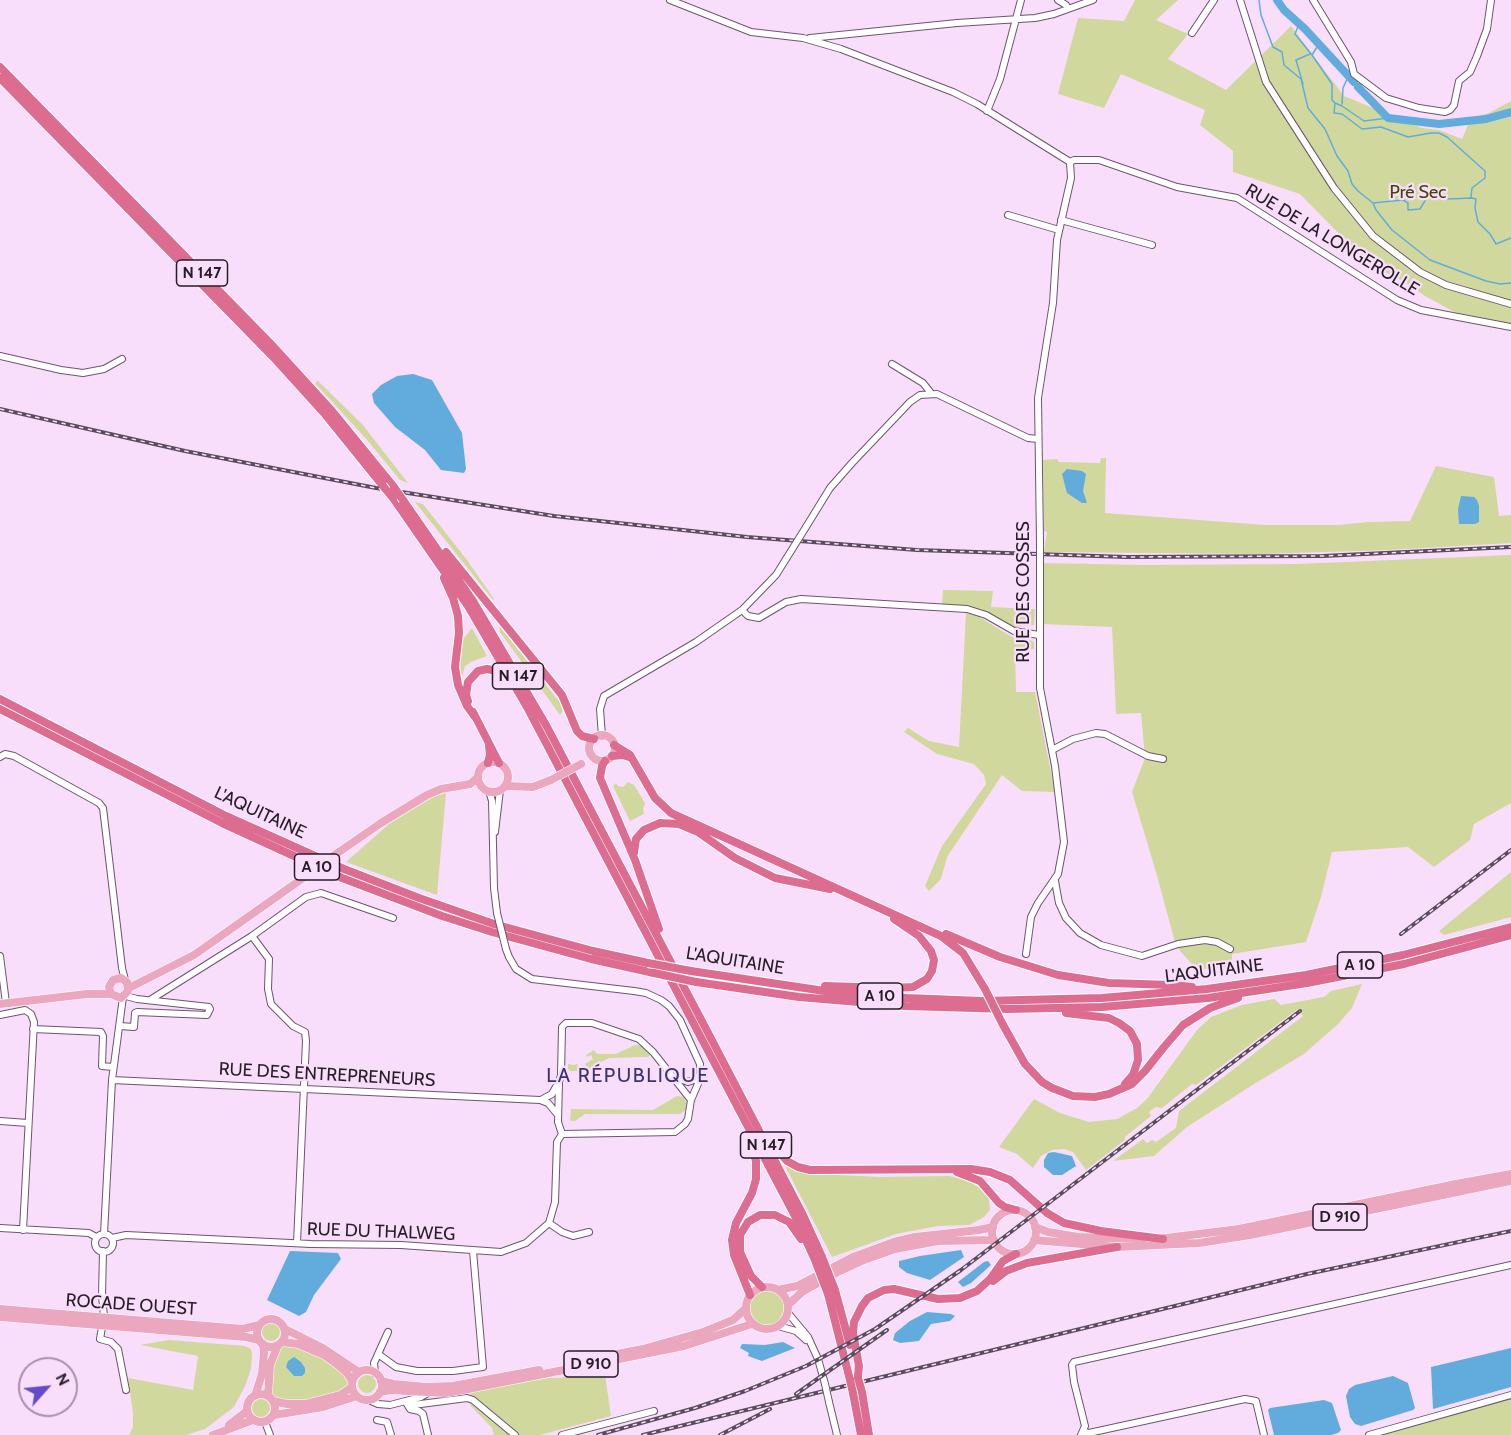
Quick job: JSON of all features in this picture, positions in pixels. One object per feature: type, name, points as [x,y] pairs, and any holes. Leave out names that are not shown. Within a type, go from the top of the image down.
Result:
[{"type":"highway","name":"N 147","points":[[0,67],[270,343],[332,411],[385,471],[468,593],[569,769],[802,1214],[831,1292],[856,1378],[861,1435]]},
{"type":"highway","name":"N 147","points":[[0,78],[276,360],[324,413],[409,519],[468,606],[527,707],[817,1258]]},
{"type":"highway","points":[[405,500],[562,695],[577,731],[582,736],[598,737]]},
{"type":"highway","points":[[409,519],[445,579],[453,598],[459,630],[455,658],[460,693],[499,763]]},
{"type":"highway","points":[[475,717],[466,695],[466,687],[471,677],[482,670],[492,669],[502,673],[527,707]]},
{"type":"highway","name":"L'AQUITAINE","points":[[0,699],[226,816],[352,873],[494,924],[620,956],[838,993],[942,1000],[1072,1000],[1207,990],[1368,963],[1511,927]]},
{"type":"highway","name":"L'AQUITAINE","points":[[0,709],[222,823],[350,881],[442,916],[492,932],[564,952],[696,982],[808,998],[942,1008],[1102,1006],[1186,1000],[1268,990],[1404,964],[1511,935]]},
{"type":"highway","points":[[488,762],[489,742]]},
{"type":"highway","points":[[614,745],[627,752],[659,803],[735,858],[775,878],[838,890]]},
{"type":"highway","points":[[635,764],[628,756],[609,758],[602,766],[600,778],[662,936],[707,1030],[722,1052],[775,1149],[792,1165],[820,1171],[981,1170],[1004,1177],[1016,1184],[1052,1216],[1071,1225],[1163,1239]]},
{"type":"highway","points":[[634,860],[634,844],[644,830],[660,823],[683,822],[941,936],[958,948],[968,959],[1025,1064],[1042,1082],[1074,1096],[1086,1098],[1104,1096],[1132,1084],[1171,1038],[1192,1019],[1218,1005],[1268,990]]},
{"type":"highway","points":[[690,969],[826,986],[890,988],[920,985],[932,971],[934,960],[928,945],[919,936],[871,904]]},
{"type":"highway","points":[[905,920],[942,932],[1000,957],[1059,975],[1109,983],[1173,985],[1207,990]]},
{"type":"highway","points":[[942,1008],[1081,1014],[1115,1021],[1132,1034],[1139,1055],[1133,1075],[1119,1090]]},
{"type":"highway","points":[[711,1056],[742,1123],[756,1161],[754,1186],[736,1223],[732,1240],[734,1255],[750,1295]]},
{"type":"highway","points":[[945,1170],[975,1178],[987,1187],[1002,1206],[1016,1210]]},
{"type":"highway","name":"N 147","points":[[762,1287],[751,1276],[739,1246],[742,1230],[755,1216],[771,1214],[785,1219],[817,1258]]},
{"type":"highway","points":[[856,1378],[859,1366],[853,1333],[854,1323],[861,1306],[868,1298],[884,1290],[894,1289],[949,1300],[970,1295],[1006,1271],[1027,1263],[1117,1247]]},
{"type":"highway","points":[[985,1285],[1003,1261],[1016,1254]]},
{"type":"highway","name":"N 147","points":[[857,1393],[869,1435]]},
{"type":"main road","points":[[598,737],[610,739],[614,745],[609,758],[598,760],[592,756],[589,749],[598,737]]},
{"type":"main road","points":[[462,786],[486,789],[533,787],[551,780],[592,756]]},
{"type":"main road","points":[[3,1004],[125,991],[194,955],[381,823],[427,795],[441,789],[470,784],[488,762],[499,763],[507,770],[508,775],[503,788]]},
{"type":"main road","points":[[508,775],[533,787]]},
{"type":"main road","points":[[478,777],[486,789]]},
{"type":"main road","points":[[113,980],[125,991]]},
{"type":"main road","points":[[113,980],[109,987],[125,991]]},
{"type":"main road","points":[[87,994],[113,980]]},
{"type":"main road","name":"D 910","points":[[1035,1227],[1048,1232],[1078,1237],[1163,1239],[1247,1228],[1511,1174]]},
{"type":"main road","name":"D 910","points":[[1034,1240],[1117,1247],[1182,1245],[1232,1239],[1511,1181]]},
{"type":"main road","points":[[1016,1210],[1028,1215],[1035,1227],[1034,1240],[1028,1248],[1016,1254],[1002,1251],[994,1240],[993,1227],[1005,1212],[1016,1210]]},
{"type":"main road","points":[[778,1290],[797,1286],[853,1257],[894,1242],[993,1227]]},
{"type":"main road","points":[[788,1309],[785,1297],[778,1290],[762,1287],[750,1295],[745,1309],[748,1320],[752,1324],[768,1330],[778,1326],[802,1292],[834,1274],[888,1251],[928,1242],[994,1240]]},
{"type":"main road","name":"ROCADE OUEST","points":[[0,1309],[246,1337],[261,1342]]},
{"type":"main road","name":"D 910","points":[[381,1381],[426,1387],[453,1386],[587,1360],[693,1336],[733,1320],[745,1309]]},
{"type":"main road","points":[[0,1317],[101,1321]]},
{"type":"main road","points":[[212,1435],[253,1420],[265,1422],[273,1415],[323,1407],[357,1396],[369,1400],[380,1392],[381,1381],[375,1373],[363,1371],[285,1329],[273,1318],[265,1320],[259,1325],[257,1333],[264,1353],[262,1374],[255,1396],[247,1405],[247,1411],[253,1420]]},
{"type":"main road","name":"ROCADE OUEST","points":[[101,1321],[116,1319],[243,1329],[259,1325]]},
{"type":"main road","name":"D 910","points":[[380,1392],[390,1390],[428,1393],[463,1390],[645,1354],[697,1342],[752,1324]]},
{"type":"main road","points":[[273,1415],[275,1408],[270,1398],[270,1365],[284,1338],[285,1329]]},
{"type":"main road","points":[[261,1342],[270,1347],[280,1344],[298,1344],[324,1355],[338,1365],[352,1384],[357,1396]]},
{"type":"main road","points":[[255,1396],[287,1404],[305,1404],[340,1395],[363,1371]]},
{"type":"main road","points":[[212,1435],[247,1411]]},
{"type":"street","points":[[670,0],[751,32],[803,38],[830,45],[960,95],[1070,162]]},
{"type":"street","points":[[987,111],[1000,79],[1021,0]]},
{"type":"street","points":[[1058,0],[1066,4],[1068,9]]},
{"type":"street","points":[[803,38],[1046,16],[1093,0]]},
{"type":"street","points":[[1192,33],[1214,0]]},
{"type":"street","points":[[1240,0],[1266,82],[1334,188],[1373,236],[1413,267],[1446,285],[1462,292],[1511,304]]},
{"type":"street","points":[[1313,0],[1351,62],[1354,74],[1386,98],[1419,108],[1444,112],[1454,105],[1459,81],[1470,72],[1481,48],[1489,19],[1491,0]]},
{"type":"street","points":[[834,36],[835,43],[841,49]]},
{"type":"street","points":[[825,37],[826,43],[830,45]]},
{"type":"street","name":"RUE DE LA LONGEROLLE","points":[[1070,162],[1100,160],[1177,187],[1237,198],[1398,300],[1421,310],[1511,327]]},
{"type":"street","name":"RUE DES COSSES","points":[[1026,954],[1028,927],[1034,910],[1055,881],[1060,868],[1064,842],[1061,804],[1040,688],[1038,398],[1053,303],[1059,230],[1071,178],[1070,162]]},
{"type":"street","points":[[1008,215],[1059,230]]},
{"type":"street","points":[[1061,220],[1152,245]]},
{"type":"street","points":[[0,356],[83,373],[99,370],[122,359]]},
{"type":"street","points":[[892,364],[923,383],[931,393]]},
{"type":"street","points":[[598,737],[600,702],[608,692],[696,642],[742,610],[766,587],[786,560],[830,488],[910,402],[920,395],[931,393],[944,397],[1028,438],[1038,439]]},
{"type":"street","points":[[742,610],[748,616],[759,618],[786,602],[801,599],[967,609],[986,615],[1014,631],[1039,635]]},
{"type":"street","points":[[1052,750],[1073,739],[1096,733],[1111,737],[1148,756],[1163,759]]},
{"type":"street","points":[[0,757],[5,754],[14,756],[99,803],[102,808],[125,991],[113,1067],[104,1234]]},
{"type":"street","points":[[494,838],[503,788]]},
{"type":"street","points":[[486,789],[492,801],[494,888],[497,913],[506,949],[516,969],[532,979],[634,991],[646,993],[661,1000],[680,1020],[701,1068],[688,1119],[675,1132],[562,1134]]},
{"type":"street","points":[[1055,881],[1059,903],[1066,918],[1080,933],[1101,945],[1142,956],[1171,946],[1205,940],[1216,942],[1230,949]]},
{"type":"street","points":[[150,1000],[252,936],[306,897],[321,893],[393,918]]},
{"type":"street","points":[[252,936],[269,959],[268,989],[272,1004],[293,1026],[304,1032],[306,1041],[297,1243]]},
{"type":"street","points":[[0,956],[3,1004]]},
{"type":"street","points":[[113,980],[122,968]]},
{"type":"street","points":[[120,1026],[134,1027],[137,1012],[207,1015],[210,1008],[150,1000],[125,991]]},
{"type":"street","points":[[0,1014],[25,1010],[32,1016],[23,1230]]},
{"type":"street","points":[[562,1134],[558,1115],[559,1082],[562,1027],[566,1023],[592,1023],[639,1039],[653,1052],[691,1100]]},
{"type":"street","points":[[33,1029],[101,1032],[103,1036],[102,1066],[113,1067]]},
{"type":"street","points":[[672,1076],[688,1082],[700,1074]]},
{"type":"street","name":"RUE DES ENTREPRENEURS","points":[[112,1080],[540,1100]]},
{"type":"street","points":[[540,1100],[552,1094],[559,1082]]},
{"type":"street","points":[[540,1100],[548,1103],[558,1115]]},
{"type":"street","points":[[0,1121],[28,1123]]},
{"type":"street","points":[[562,1134],[557,1142],[555,1202],[549,1223],[573,1236],[590,1232]]},
{"type":"street","name":"RUE DU THALWEG","points":[[112,1238],[126,1235],[401,1245],[501,1252],[512,1250],[526,1243],[549,1223]]},
{"type":"street","points":[[0,1228],[89,1233],[96,1237]]},
{"type":"street","points":[[104,1234],[112,1238],[112,1247],[108,1250],[99,1250],[95,1244],[96,1237],[104,1234]]},
{"type":"street","points":[[103,1251],[100,1339],[111,1342],[118,1349],[126,1390]]},
{"type":"street","points":[[378,1354],[396,1367],[417,1371],[453,1371],[483,1367],[473,1251]]},
{"type":"street","points":[[1264,1435],[1256,1401],[1245,1399],[1082,1433],[1084,1424],[1072,1368],[1074,1362],[1511,1265]]},
{"type":"street","points":[[86,1317],[101,1308]]},
{"type":"street","points":[[101,1308],[116,1319]]},
{"type":"street","points":[[788,1309],[805,1334],[820,1365],[837,1435]]},
{"type":"street","points":[[778,1326],[796,1331],[812,1347]]},
{"type":"street","points":[[375,1373],[374,1363],[388,1332]]},
{"type":"street","points":[[363,1371],[374,1363]]},
{"type":"street","points":[[369,1400],[384,1406],[406,1402],[428,1393]]},
{"type":"street","points":[[1369,1435],[1511,1395]]},
{"type":"street","points":[[406,1402],[413,1405],[467,1398],[473,1400],[515,1435]]},
{"type":"street","points":[[406,1402],[410,1409],[423,1414],[428,1435]]},
{"type":"street","points":[[562,1435],[654,1411]]},
{"type":"street","points":[[377,1419],[387,1422],[391,1435]]},
{"type":"street","points":[[265,1422],[270,1435]]},
{"type":"green space","name":"Pré Sec","points":[[1135,0],[1178,0],[1156,20],[1188,34],[1168,59],[1226,90],[1291,26],[1344,96],[1422,128],[1439,130],[1462,139],[1471,118],[1489,113],[1511,101],[1511,324],[1458,314],[1425,296],[1405,282],[1384,272],[1356,251],[1300,194],[1233,172],[1233,151],[1200,125],[1205,110],[1121,74],[1104,108],[1058,94],[1078,18],[1124,21]]},
{"type":"green space","points":[[318,381],[362,424],[408,483],[400,480],[315,383]]},
{"type":"green space","points":[[1101,458],[1106,458],[1105,513],[1266,525],[1338,525],[1410,521],[1436,466],[1494,477],[1499,516],[1511,515],[1511,543],[1261,554],[1044,552],[1047,532],[1044,531],[1043,460],[1100,463]]},
{"type":"green space","points":[[415,502],[423,504],[467,560],[493,600]]},
{"type":"green space","points":[[1511,555],[1511,803],[1474,824],[1470,840],[1434,867],[1408,847],[1332,852],[1321,897],[1306,942],[1232,954],[1232,966],[1197,970],[1176,946],[1132,792],[1145,758],[1141,713],[1116,714],[1112,627],[1042,624],[1043,563],[1297,564]]},
{"type":"green space","points":[[943,590],[993,591],[991,607],[1035,609],[1034,625],[1015,627],[972,607],[942,606]]},
{"type":"green space","points":[[966,613],[976,615],[1012,637],[1034,642],[1034,649],[1015,650],[1016,692],[1035,692],[1055,792],[1022,791],[1002,775],[947,857],[941,879],[929,891],[925,886],[942,846],[986,784],[984,775],[974,764],[937,754],[904,732],[908,728],[929,741],[959,747]]},
{"type":"green space","points":[[500,627],[561,704],[563,711],[560,715],[500,632]]},
{"type":"green space","points":[[472,628],[487,656],[465,666],[462,677],[459,656],[464,638]]},
{"type":"green space","points":[[628,782],[634,785],[645,803],[644,814],[630,821],[613,786],[616,783],[623,787]]},
{"type":"green space","points":[[446,793],[437,895],[346,862],[389,824],[435,796]]},
{"type":"green space","points":[[1511,872],[1511,917],[1444,935],[1439,931]]},
{"type":"green space","points":[[1362,984],[1352,1008],[1338,1024],[1304,1054],[1187,1127],[1154,1156],[1113,1161],[1143,1139],[1147,1143],[1152,1140],[1156,1142],[1176,1128],[1179,1111],[1303,1016],[1298,1009],[1196,1085],[1192,1084],[1162,1108],[1156,1107],[1149,1112],[1151,1116],[1125,1137],[1125,1140],[1086,1170],[1073,1152],[1064,1149],[1052,1150],[1041,1156],[1033,1168],[1017,1154],[999,1147],[1034,1099],[1060,1113],[1089,1122],[1117,1119],[1137,1108],[1147,1099],[1197,1030],[1211,1017],[1242,1005],[1274,999],[1281,1005],[1324,997],[1331,991]]},
{"type":"green space","points":[[635,1045],[645,1046],[650,1055],[648,1057],[609,1058],[585,1071],[568,1069],[568,1064],[586,1066],[585,1064],[593,1059],[591,1055],[587,1057],[586,1055],[594,1050],[597,1054],[616,1054]]},
{"type":"green space","points":[[677,1096],[684,1097],[687,1105],[686,1110],[680,1114],[585,1114],[575,1121],[570,1121],[571,1109],[653,1110]]},
{"type":"green space","points":[[785,1166],[815,1174],[880,1177],[949,1176],[967,1180],[980,1188],[989,1199],[990,1210],[984,1217],[969,1225],[938,1226],[896,1234],[832,1257]]},
{"type":"green space","points":[[767,1291],[779,1296],[784,1308],[779,1320],[767,1325],[755,1320],[750,1308],[755,1296]]},
{"type":"green space","points":[[267,1323],[275,1323],[280,1328],[278,1339],[267,1341],[262,1336],[262,1328]]},
{"type":"green space","points":[[169,1340],[245,1346],[251,1349],[251,1369],[245,1386],[234,1407],[205,1429],[186,1435],[129,1435],[133,1427],[133,1413],[128,1378],[193,1390],[198,1356],[140,1345]]},
{"type":"green space","points":[[287,1345],[317,1355],[329,1362],[343,1372],[348,1380],[348,1387],[345,1390],[297,1403],[274,1398],[271,1395],[270,1378],[278,1349]]},
{"type":"green space","points":[[604,1368],[611,1416],[540,1435],[520,1435],[468,1392],[561,1378]]},
{"type":"green space","points":[[363,1375],[371,1375],[376,1380],[374,1391],[363,1393],[358,1388],[358,1380]]},
{"type":"green space","points":[[1511,1398],[1511,1435],[1381,1435]]},
{"type":"green space","points":[[257,1399],[265,1399],[270,1404],[268,1415],[257,1417],[252,1412],[252,1404]]},
{"type":"green space","points":[[470,1401],[512,1435],[494,1435],[492,1428],[471,1406]]},
{"type":"water","points":[[413,374],[432,380],[462,433],[466,469],[464,473],[441,470],[425,450],[395,427],[374,403],[372,394],[381,385],[397,376]]},
{"type":"water","points":[[1067,469],[1082,471],[1086,474],[1083,491],[1087,503],[1082,503],[1067,493],[1062,474]]},
{"type":"water","points":[[1461,496],[1474,497],[1477,500],[1479,522],[1459,524],[1458,509]]},
{"type":"water","points":[[1048,1153],[1072,1156],[1076,1166],[1062,1175],[1053,1175],[1044,1167],[1044,1160]]},
{"type":"water","points":[[961,1250],[964,1257],[930,1280],[907,1273],[899,1267],[899,1261]]},
{"type":"water","points":[[290,1251],[338,1253],[341,1259],[314,1295],[306,1312],[299,1316],[267,1300]]},
{"type":"water","points":[[988,1261],[991,1265],[971,1283],[963,1287],[958,1282],[984,1262]]},
{"type":"water","points":[[927,1312],[955,1316],[950,1321],[931,1324],[919,1341],[900,1343],[893,1340],[895,1333],[910,1321]]},
{"type":"water","points":[[783,1342],[795,1348],[762,1361],[748,1356],[749,1353],[740,1348],[742,1344],[765,1345]]},
{"type":"water","points":[[1511,1348],[1511,1387],[1433,1409],[1431,1367]]},
{"type":"water","points":[[294,1357],[305,1368],[302,1376],[294,1376],[286,1367],[288,1361]]},
{"type":"water","points":[[1393,1376],[1408,1383],[1415,1408],[1361,1426],[1355,1424],[1350,1417],[1346,1396],[1349,1389],[1355,1385]]},
{"type":"water","points":[[1324,1400],[1332,1403],[1341,1430],[1338,1433],[1274,1435],[1268,1410],[1270,1408]]},
{"type":"waterway","points":[[1259,0],[1261,15],[1273,47],[1282,52],[1284,65],[1301,79],[1308,108],[1325,129],[1337,156],[1358,191],[1373,203],[1403,200],[1408,203],[1408,210],[1420,209],[1432,189],[1437,189],[1448,199],[1476,199],[1478,222],[1496,244],[1511,238]]},
{"type":"waterway","points":[[1277,0],[1354,82]]},
{"type":"waterway","points":[[1299,24],[1295,34],[1312,55]]},
{"type":"waterway","points":[[1316,43],[1317,47],[1312,55],[1332,84],[1332,100],[1364,121],[1388,118]]},
{"type":"waterway","points":[[1303,84],[1296,60],[1310,54]]},
{"type":"waterway","points":[[1342,104],[1343,88],[1348,77]]},
{"type":"waterway","points":[[1358,87],[1388,118],[1439,124],[1486,119],[1511,112]]},
{"type":"waterway","points":[[1335,103],[1334,113],[1342,114],[1362,129],[1381,127],[1408,137],[1431,133],[1439,133],[1447,137],[1485,171],[1485,178],[1472,188],[1471,197]]},
{"type":"waterway","points":[[1373,203],[1392,230],[1430,260],[1486,281],[1500,284],[1511,283]]},
{"type":"railway","points":[[0,409],[185,451],[376,488],[554,516],[747,537],[917,550],[1126,557],[1323,556],[1511,547]]},
{"type":"railway","points":[[1401,934],[1511,850]]},
{"type":"railway","points":[[598,1435],[695,1408],[745,1391],[806,1366],[875,1329],[961,1270],[1300,1011]]},
{"type":"railway","points":[[643,1435],[1307,1274],[1511,1231]]},
{"type":"railway","points":[[796,1394],[887,1330]]},
{"type":"railway","points":[[720,1435],[770,1409]]},
{"type":"district","name":"LA RÉPUBLIQUE","points":[[628,1076]]}]
